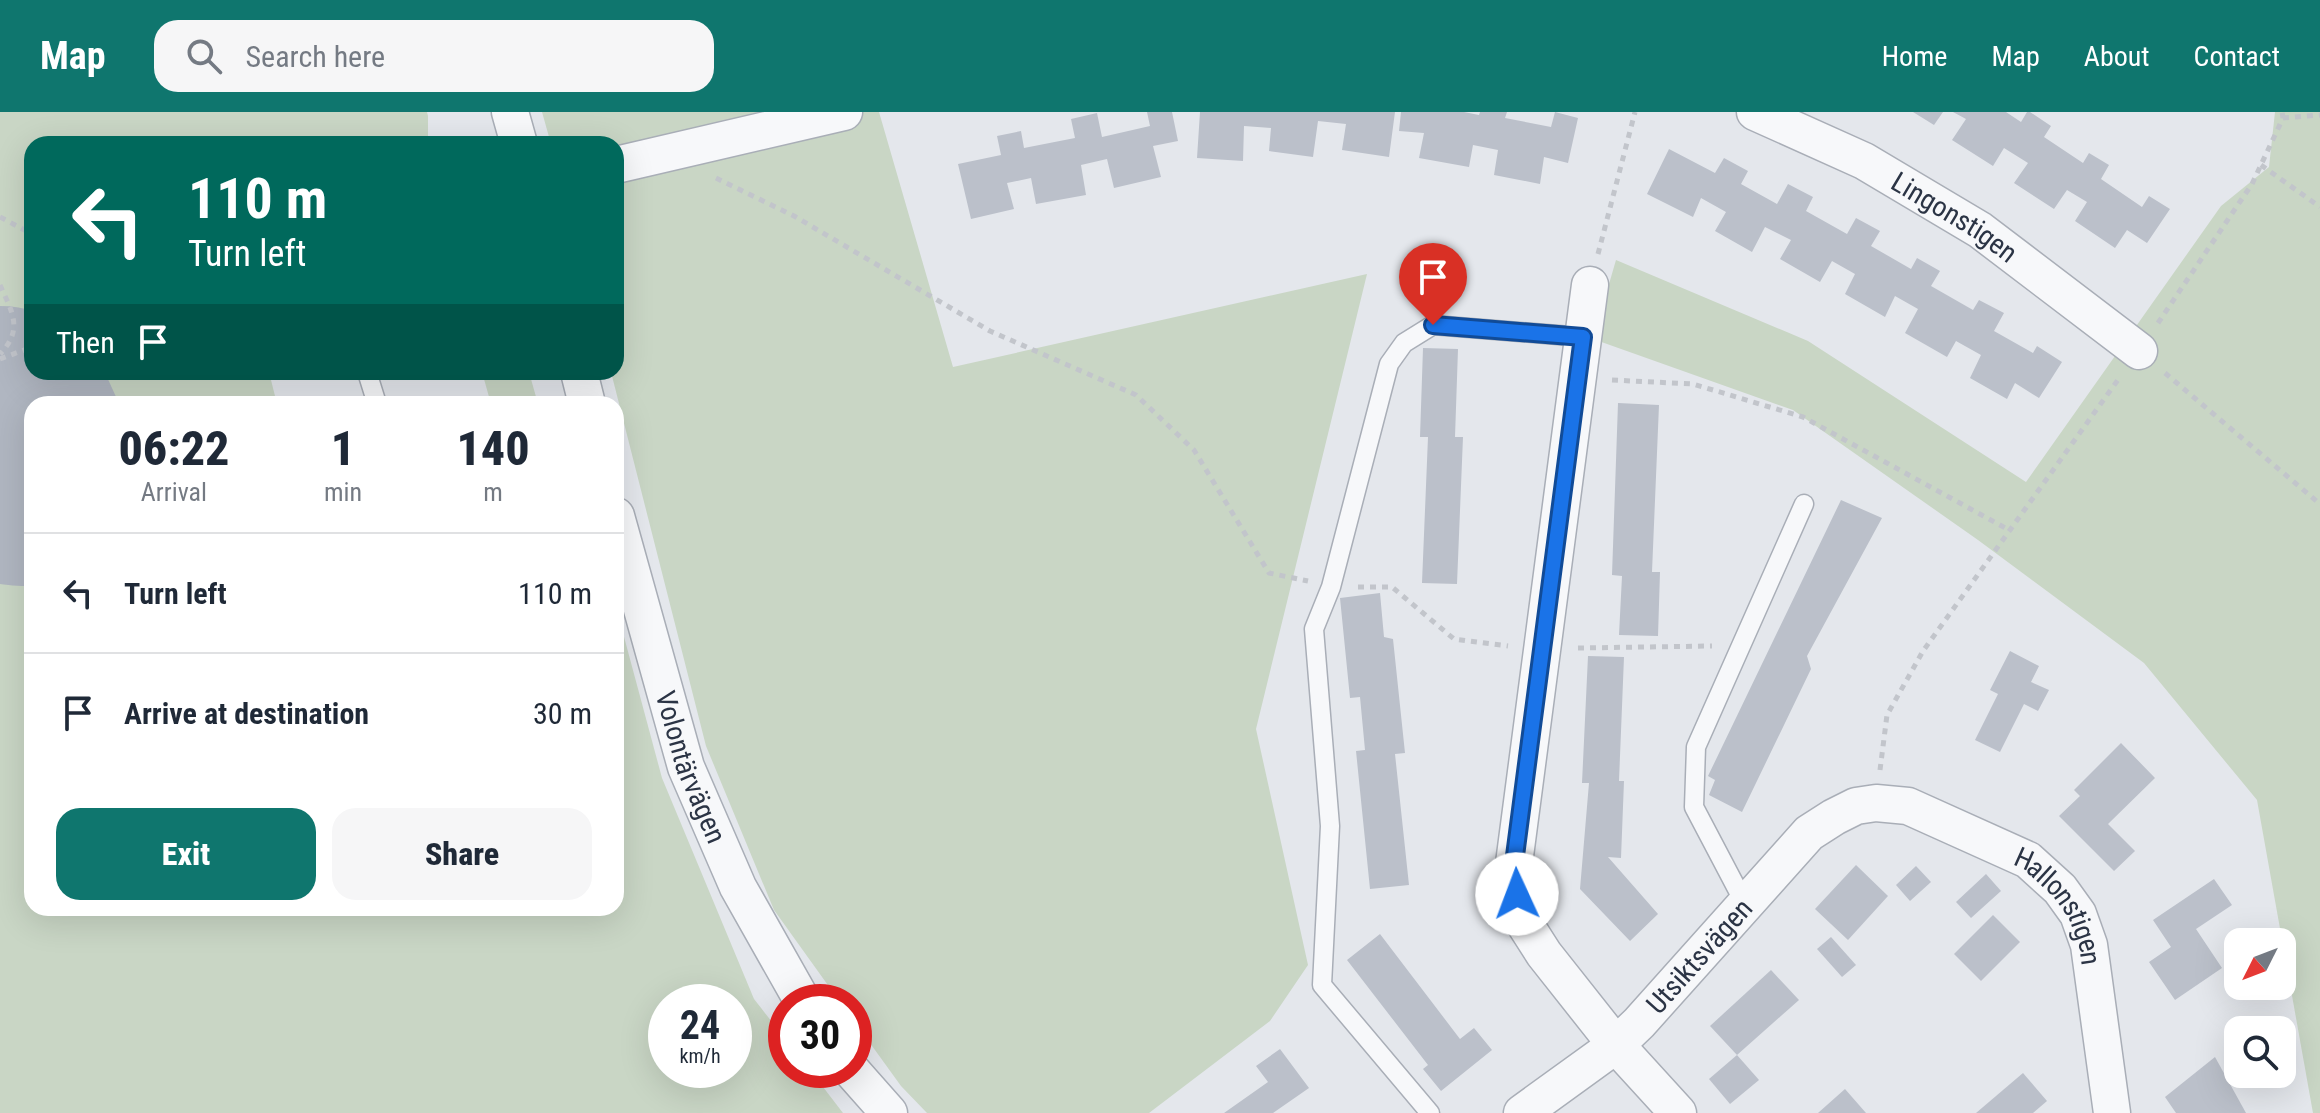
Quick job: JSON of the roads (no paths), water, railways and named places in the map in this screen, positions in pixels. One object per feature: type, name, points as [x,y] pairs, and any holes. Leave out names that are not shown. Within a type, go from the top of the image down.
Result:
[{"type":"street","points":[[510,112],[517,136]]},
{"type":"street","points":[[624,163],[844,112]]},
{"type":"street","name":"Lingonstigen","points":[[1755,112],[1864,161],[1980,230],[2139,351]]},
{"type":"street","points":[[1590,285],[1513,871],[1521,918],[1544,954],[1616,1045],[1678,1113]]},
{"type":"street","name":"Volontärvägen","points":[[624,545],[686,767],[738,887],[791,984]]},
{"type":"street","name":"Utsiktsvägen","points":[[1522,1113],[1616,1045],[1662,999],[1809,833],[1856,806],[1876,803]]},
{"type":"street","name":"Hallonstigen","points":[[1876,803],[1908,806],[1959,827],[2028,860],[2060,889],[2078,914],[2089,945],[2112,1113]]},
{"type":"street","points":[[865,1088],[889,1113]]},
{"type":"lane","points":[[1430,1113],[1322,985],[1330,826],[1314,629],[1331,587],[1389,364],[1404,343],[1433,325],[1583,337]]},
{"type":"lane","points":[[1745,904],[1694,807],[1696,747],[1804,504]]}]
